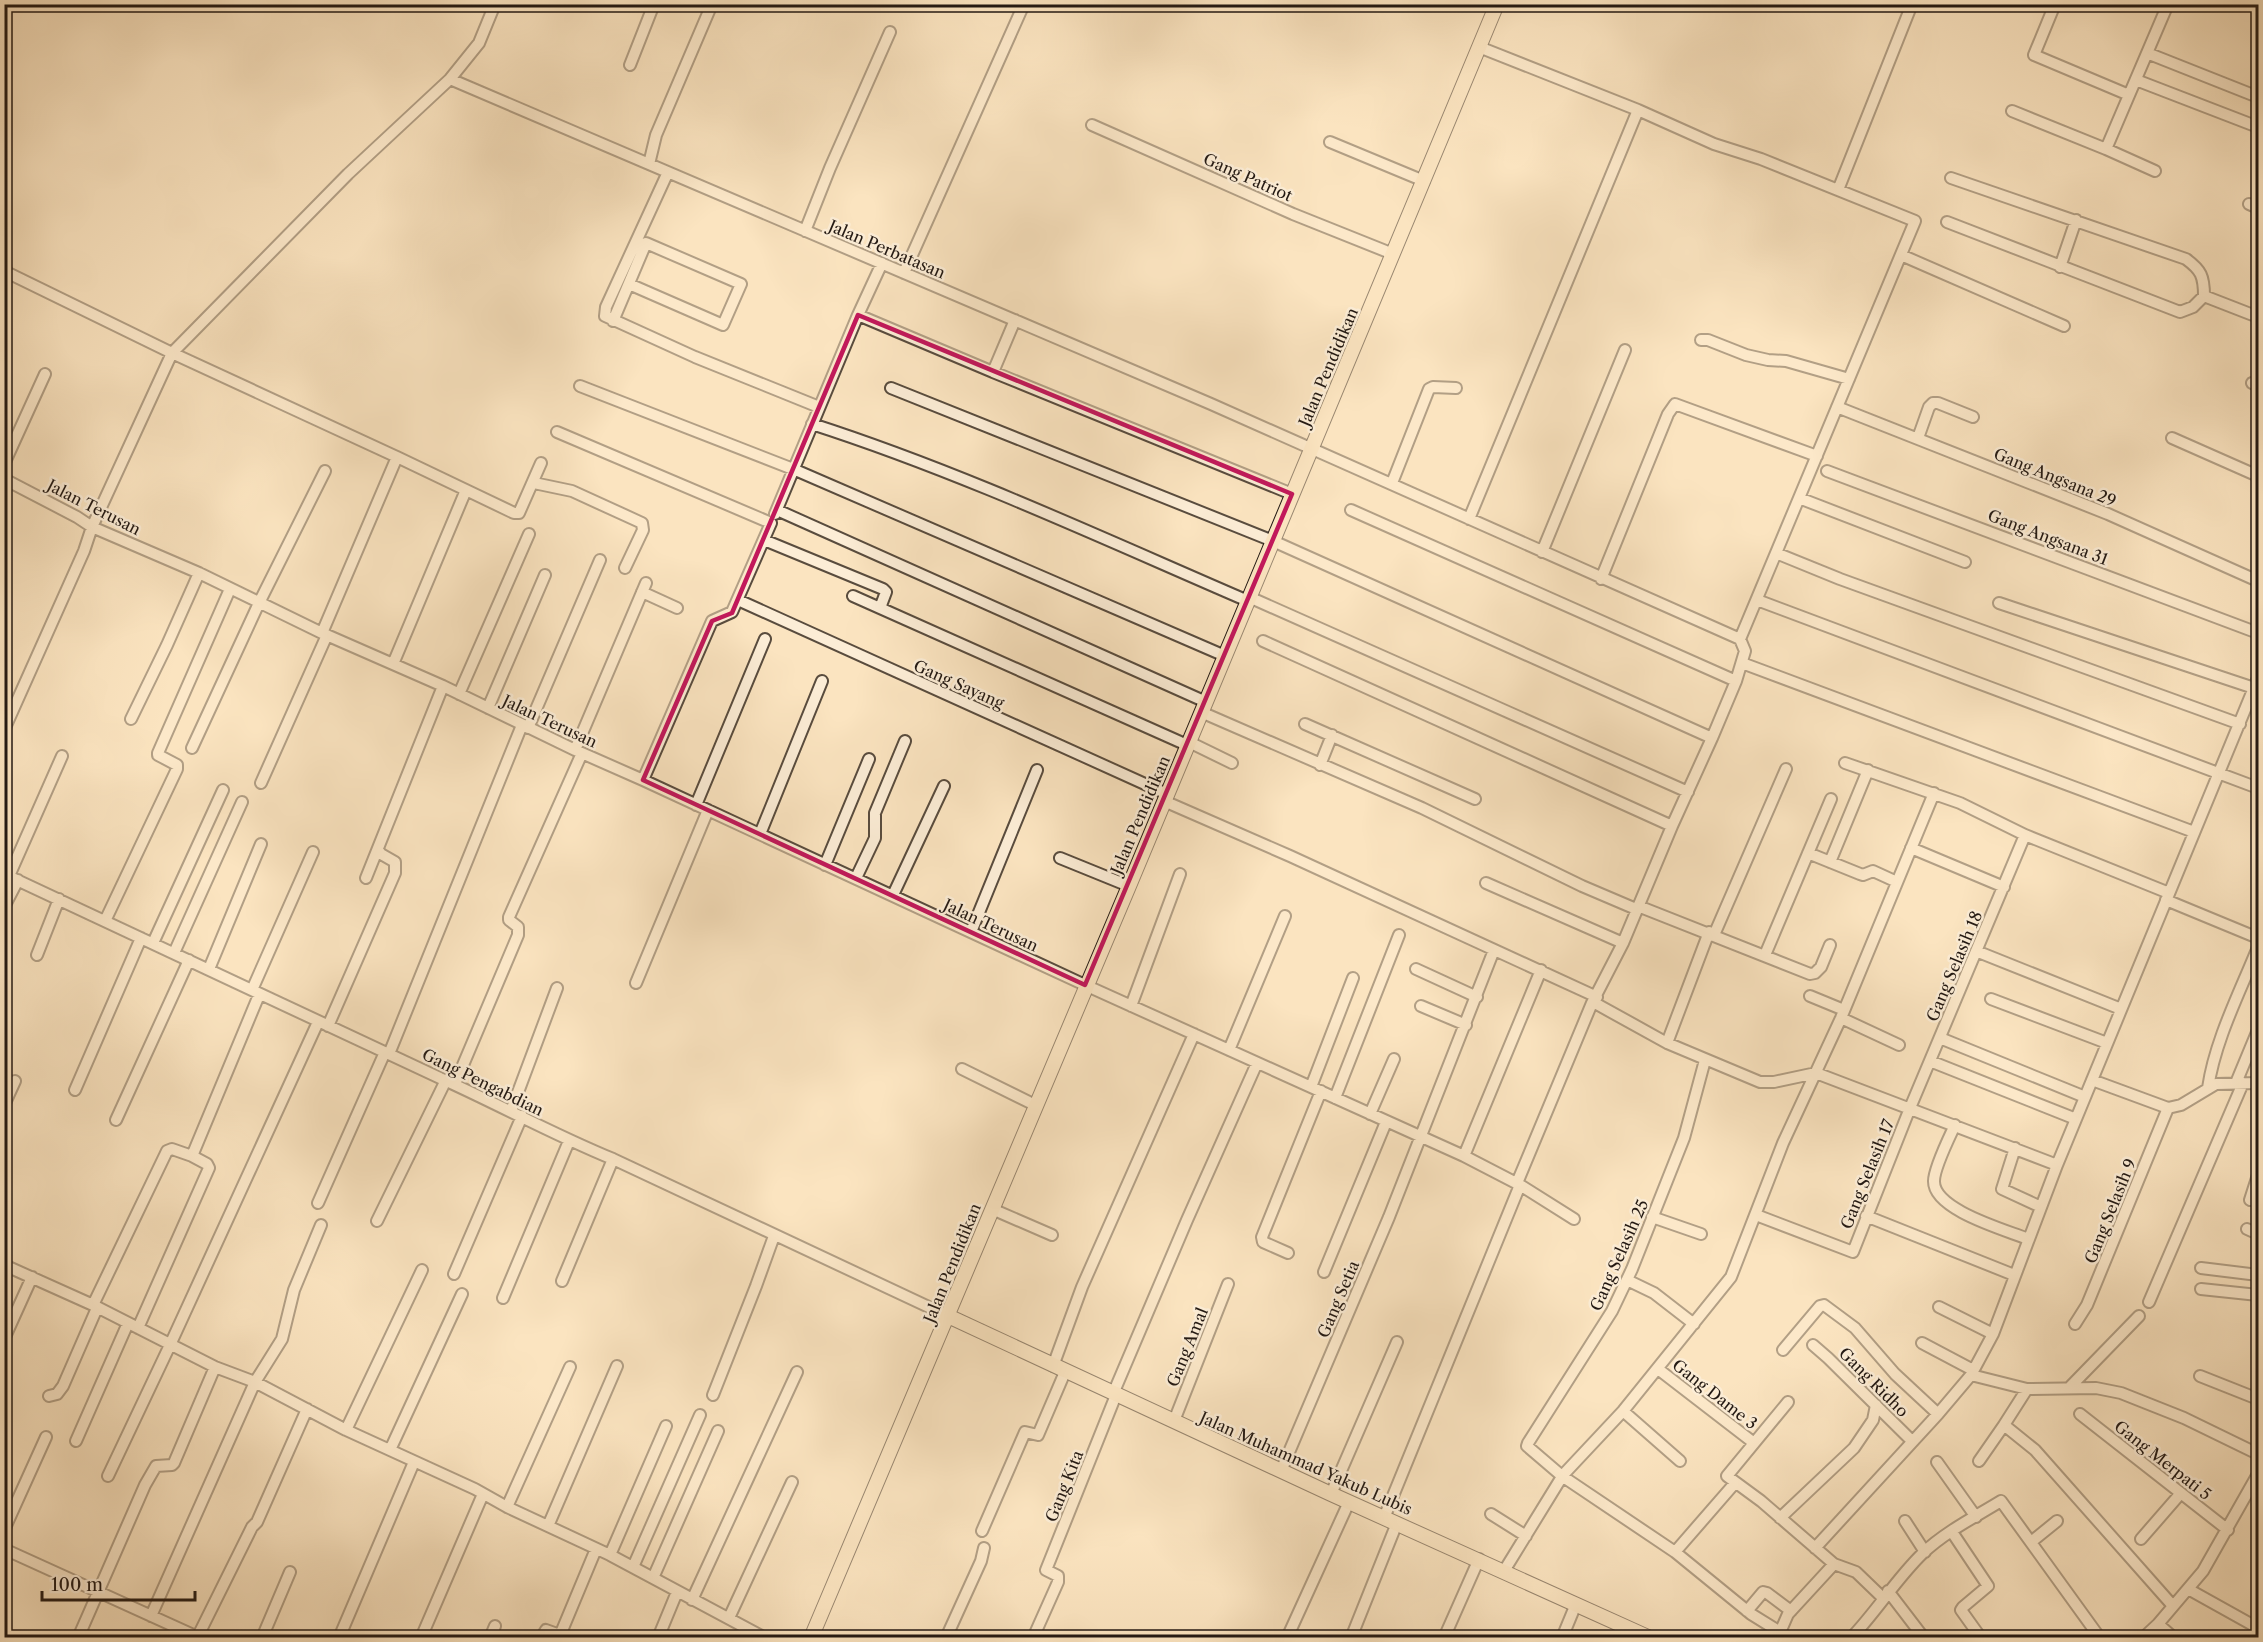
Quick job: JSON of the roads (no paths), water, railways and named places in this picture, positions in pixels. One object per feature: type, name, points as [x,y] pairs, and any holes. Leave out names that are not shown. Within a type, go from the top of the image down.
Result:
[{"type":"main road","name":"Jalan Pendidikan","points":[[811,1638],[1085,985],[1129,886],[1497,4]]},
{"type":"main road","name":"Jalan Muhammad Yakub Lubis","points":[[948,1316],[1330,1494],[1479,1559],[1650,1638]]},
{"type":"street","points":[[4,730],[84,551],[92,527],[172,353],[348,174],[450,79],[478,43],[495,4]]},
{"type":"street","points":[[630,65],[654,4]]},
{"type":"street","points":[[649,164],[656,135],[712,4]]},
{"type":"street","points":[[904,273],[1024,4]]},
{"type":"street","points":[[1838,190],[1912,4]]},
{"type":"street","points":[[2055,4],[2034,55],[2129,95]]},
{"type":"street","points":[[2106,149],[2168,4]]},
{"type":"street","points":[[805,231],[890,32]]},
{"type":"street","points":[[1384,1518],[1595,1000],[1623,944],[1672,825],[1736,681],[1745,651],[1740,639],[1915,221],[1761,159],[1714,144],[1638,110],[1479,47]]},
{"type":"street","points":[[2147,53],[2259,97]]},
{"type":"street","name":"Jalan Perbatasan","points":[[450,79],[1312,448],[1740,639]]},
{"type":"street","points":[[2136,80],[2259,127]]},
{"type":"street","points":[[1469,519],[1638,110]]},
{"type":"street","points":[[2012,111],[2155,171]]},
{"type":"street","name":"Gang Patriot","points":[[1092,125],[1293,214],[1393,254]]},
{"type":"street","points":[[1330,142],[1424,181]]},
{"type":"street","points":[[668,172],[606,308],[605,316],[695,357],[819,407]]},
{"type":"street","points":[[1947,222],[2180,312],[2193,307],[2204,296],[2204,283],[2199,269],[2186,259],[1951,178]]},
{"type":"street","points":[[2060,267],[2076,220]]},
{"type":"street","points":[[613,321],[646,243],[741,284],[723,325],[629,284]]},
{"type":"street","points":[[1901,255],[2064,326]]},
{"type":"street","points":[[643,780],[712,621],[732,612],[738,600],[882,263]]},
{"type":"street","points":[[4,271],[172,353],[514,513],[519,513],[541,464]]},
{"type":"street","points":[[2204,296],[2259,317]]},
{"type":"street","points":[[858,315],[1292,494]]},
{"type":"street","points":[[993,372],[1015,320]]},
{"type":"street","points":[[1701,340],[1708,340],[1746,355],[1786,361],[1849,379]]},
{"type":"street","points":[[1542,552],[1625,350]]},
{"type":"street","points":[[4,464],[45,374]]},
{"type":"street","points":[[580,386],[793,469],[1225,656]]},
{"type":"street","points":[[1392,483],[1430,389],[1433,387],[1456,388]]},
{"type":"street","points":[[891,388],[1273,541],[1712,738]]},
{"type":"street","points":[[1918,438],[1929,407],[1933,403],[1973,417]]},
{"type":"street","points":[[1602,579],[1668,414],[1675,404],[1816,456]]},
{"type":"street","name":"Gang Angsana 29","points":[[1837,407],[2108,514],[2259,581]]},
{"type":"street","points":[[812,424],[883,447],[1249,599],[1688,792]]},
{"type":"street","points":[[556,432],[771,523]]},
{"type":"street","points":[[2172,438],[2259,476]]},
{"type":"street","points":[[261,783],[397,457]]},
{"type":"street","points":[[192,748],[259,603],[325,471]]},
{"type":"street","name":"Gang Angsana 31","points":[[1827,471],[2067,559],[2259,633]]},
{"type":"street","name":"Jalan Terusan","points":[[4,479],[92,527],[199,573],[578,752],[1464,1156],[1519,1184],[1574,1219]]},
{"type":"street","points":[[534,483],[572,491],[642,523],[643,530],[625,568]]},
{"type":"street","points":[[393,664],[466,490]]},
{"type":"street","points":[[1798,498],[1965,562]]},
{"type":"street","points":[[777,510],[1204,707],[1320,765],[1422,808],[1582,886],[1712,934],[1805,972],[1815,973],[1821,966],[1830,945]]},
{"type":"street","points":[[1351,510],[1736,681]]},
{"type":"street","points":[[459,694],[528,534]]},
{"type":"street","points":[[764,540],[883,589],[886,592],[880,608]]},
{"type":"street","points":[[1776,553],[1840,579],[2240,724]]},
{"type":"street","points":[[318,1203],[387,1053],[525,726],[600,560]]},
{"type":"street","points":[[131,718],[199,573]]},
{"type":"street","points":[[488,708],[545,575]]},
{"type":"street","points":[[377,1221],[451,1082],[518,935],[518,927],[509,920],[509,916],[644,588],[677,608]]},
{"type":"street","points":[[105,921],[177,769],[177,765],[158,753],[230,589]]},
{"type":"street","points":[[853,596],[1232,763]]},
{"type":"street","name":"Gang Sayang","points":[[738,600],[1541,970],[1667,1043],[1766,1083],[1816,1072]]},
{"type":"street","points":[[1757,600],[2259,788]]},
{"type":"street","points":[[1815,1548],[1938,1414],[1972,1373],[1993,1334],[2057,1165],[2194,832],[2256,691],[1999,603]]},
{"type":"street","points":[[696,805],[765,639]]},
{"type":"street","points":[[1263,641],[1672,825]]},
{"type":"street","points":[[1743,663],[2194,832]]},
{"type":"street","points":[[760,834],[822,681]]},
{"type":"street","points":[[366,878],[443,687]]},
{"type":"street","points":[[1305,724],[1475,799]]},
{"type":"street","points":[[1320,765],[1332,735]]},
{"type":"street","points":[[856,878],[875,838],[875,813],[905,741]]},
{"type":"street","points":[[4,907],[10,876],[62,756]]},
{"type":"street","points":[[825,865],[869,759]]},
{"type":"street","points":[[1845,763],[1960,803],[2025,835],[2259,938]]},
{"type":"street","points":[[1667,1043],[1712,934],[1786,769]]},
{"type":"street","points":[[972,932],[1037,770]]},
{"type":"street","points":[[1830,862],[1868,770]]},
{"type":"street","points":[[893,895],[944,786]]},
{"type":"street","points":[[153,943],[223,790]]},
{"type":"street","points":[[1504,1571],[1562,1476],[1623,1411],[1731,1276],[1783,1143],[1843,1014],[1934,793]]},
{"type":"street","points":[[1765,955],[1831,799]]},
{"type":"street","points":[[174,953],[242,802]]},
{"type":"street","points":[[636,983],[708,810]]},
{"type":"street","name":"Gang Selasih 18","points":[[1910,1108],[2025,835]]},
{"type":"street","points":[[208,969],[261,844]]},
{"type":"street","points":[[1911,848],[2004,887]]},
{"type":"street","points":[[108,1476],[395,873],[394,862],[378,850]]},
{"type":"street","points":[[192,1156],[313,852]]},
{"type":"street","points":[[1808,853],[1863,875],[1873,872],[1897,882]]},
{"type":"street","points":[[1060,858],[1129,886]]},
{"type":"street","points":[[1131,1006],[1180,874]]},
{"type":"street","name":"Gang Pengabdian","points":[[10,876],[256,993],[451,1082],[569,1141],[613,1159],[948,1316]]},
{"type":"street","points":[[1486,883],[1623,944]]},
{"type":"street","points":[[37,955],[59,899]]},
{"type":"street","points":[[1228,1050],[1285,916]]},
{"type":"street","points":[[1335,1098],[1399,935]]},
{"type":"street","points":[[75,1090],[141,938]]},
{"type":"street","points":[[2208,1088],[2228,1022],[2259,947]]},
{"type":"street","name":"Gang Setia","points":[[1281,1471],[1421,1138],[1494,950]]},
{"type":"street","points":[[1976,951],[2121,1009]]},
{"type":"street","points":[[116,1120],[189,960]]},
{"type":"street","points":[[1416,969],[1477,997]]},
{"type":"street","points":[[1464,1156],[1541,970]]},
{"type":"street","points":[[1288,1252],[1263,1242],[1262,1237],[1316,1089],[1353,978]]},
{"type":"street","points":[[511,1111],[557,988]]},
{"type":"street","points":[[1810,996],[1899,1045]]},
{"type":"street","points":[[1991,999],[2107,1043]]},
{"type":"street","points":[[1421,1006],[1466,1025]]},
{"type":"street","points":[[2149,1302],[2240,1083],[2259,1030]]},
{"type":"street","points":[[982,1531],[1024,1432],[1038,1435],[1082,1287],[1194,1034]]},
{"type":"street","points":[[1941,1038],[2085,1097]]},
{"type":"street","points":[[1370,1114],[1394,1059]]},
{"type":"street","name":"Gang Selasih 25","points":[[1562,1476],[1527,1446],[1528,1443],[1612,1311],[1627,1280],[1684,1138],[1706,1060]]},
{"type":"street","points":[[1930,1061],[2076,1119]]},
{"type":"street","points":[[1115,1394],[1187,1220],[1257,1063]]},
{"type":"street","points":[[962,1069],[1035,1105]]},
{"type":"street","points":[[1816,1072],[2057,1165]]},
{"type":"street","points":[[2092,1080],[2168,1108],[2181,1105],[2216,1084],[2259,1083]]},
{"type":"street","points":[[4,1105],[15,1081]]},
{"type":"street","name":"Gang Selasih 17","points":[[1756,1215],[1853,1252],[1910,1108]]},
{"type":"street","name":"Gang Selasih 9","points":[[2075,1324],[2087,1305],[2168,1108]]},
{"type":"street","points":[[454,1274],[522,1116]]},
{"type":"street","points":[[1323,1272],[1386,1122]]},
{"type":"street","points":[[1954,1125],[1935,1176],[1934,1182],[1938,1193],[1953,1208],[2028,1239]]},
{"type":"street","points":[[503,1298],[569,1141]]},
{"type":"street","points":[[2015,1148],[2002,1189],[2041,1207]]},
{"type":"street","points":[[49,1396],[57,1394],[67,1379],[95,1306],[167,1151],[172,1149],[207,1164],[209,1168],[76,1441]]},
{"type":"street","points":[[562,1281],[613,1159]]},
{"type":"street","points":[[2250,1200],[2259,1175]]},
{"type":"street","points":[[992,1209],[1052,1235]]},
{"type":"street","points":[[1866,1216],[2014,1275]]},
{"type":"street","points":[[1652,1217],[1701,1234]]},
{"type":"street","points":[[151,1616],[255,1382],[282,1339],[294,1290],[321,1225]]},
{"type":"street","points":[[2247,1229],[2259,1234]]},
{"type":"street","points":[[713,1395],[762,1268],[770,1234]]},
{"type":"street","points":[[4,1265],[95,1306],[215,1367],[255,1382],[346,1430],[610,1555],[765,1638]]},
{"type":"street","points":[[2201,1268],[2259,1275]]},
{"type":"street","points":[[346,1430],[422,1270]]},
{"type":"street","points":[[4,1339],[32,1277]]},
{"type":"street","points":[[1627,1280],[1654,1293],[1694,1324]]},
{"type":"street","name":"Gang Amal","points":[[1174,1421],[1228,1284]]},
{"type":"street","points":[[2201,1288],[2259,1295]]},
{"type":"street","points":[[390,1450],[462,1294]]},
{"type":"street","points":[[1783,1350],[1820,1306],[1824,1305],[1855,1328],[1895,1374],[1938,1414]]},
{"type":"street","points":[[1939,1307],[1993,1334]]},
{"type":"street","points":[[2069,1388],[2139,1316]]},
{"type":"street","points":[[1330,1494],[1397,1342]]},
{"type":"street","points":[[1922,1343],[1972,1373],[2027,1389],[2096,1388],[2121,1393],[2184,1418],[2259,1454]]},
{"type":"street","name":"Gang Ridho","points":[[1813,1346],[1912,1441]]},
{"type":"street","points":[[507,1507],[570,1366]]},
{"type":"street","points":[[548,1526],[616,1366]]},
{"type":"street","points":[[78,1638],[153,1469],[159,1465],[174,1463],[215,1367]]},
{"type":"street","name":"Gang Dame 3","points":[[1658,1369],[1754,1443]]},
{"type":"street","points":[[692,1600],[797,1372]]},
{"type":"street","points":[[2200,1376],[2259,1399]]},
{"type":"street","points":[[1979,1461],[2027,1389]]},
{"type":"street","name":"Gang Kita","points":[[1033,1638],[1058,1582],[1058,1576],[1046,1570],[1115,1394]]},
{"type":"street","points":[[1788,1402],[1727,1476],[1834,1564],[1856,1572],[1886,1595],[1924,1638]]},
{"type":"street","points":[[1780,1518],[1854,1448],[1873,1420],[1876,1405]]},
{"type":"street","points":[[4,1549],[199,1637],[252,1527],[257,1522],[307,1409]]},
{"type":"street","points":[[1623,1411],[1680,1461]]},
{"type":"street","name":"Gang Merpati 5","points":[[2080,1414],[2228,1530]]},
{"type":"street","points":[[633,1567],[700,1415]]},
{"type":"street","points":[[2004,1425],[2035,1450],[2173,1606]]},
{"type":"street","points":[[610,1555],[666,1426]]},
{"type":"street","points":[[653,1578],[718,1431]]},
{"type":"street","points":[[4,1530],[46,1437]]},
{"type":"street","points":[[339,1638],[414,1462]]},
{"type":"street","points":[[1937,1462],[1976,1517]]},
{"type":"street","points":[[2143,1638],[2204,1571],[2259,1474]]},
{"type":"street","points":[[1562,1476],[1675,1552],[1779,1635],[1791,1611],[1834,1564]]},
{"type":"street","points":[[729,1618],[792,1482]]},
{"type":"street","points":[[1675,1552],[1735,1483]]},
{"type":"street","points":[[2141,1539],[2181,1493]]},
{"type":"street","points":[[421,1638],[483,1494]]},
{"type":"street","points":[[1851,1638],[1925,1552],[2001,1501],[2100,1638]]},
{"type":"street","points":[[1287,1638],[1349,1502]]},
{"type":"street","points":[[1491,1514],[1526,1536]]},
{"type":"street","points":[[1905,1521],[1925,1552]]},
{"type":"street","points":[[2031,1542],[2057,1521]]},
{"type":"street","points":[[1351,1638],[1397,1523]]},
{"type":"street","points":[[1952,1532],[1988,1586],[1961,1610],[1981,1638]]},
{"type":"street","points":[[946,1638],[981,1561],[984,1548]]},
{"type":"street","points":[[541,1638],[546,1630],[561,1633],[596,1549]]},
{"type":"street","points":[[1443,1638],[1479,1559]]},
{"type":"street","points":[[262,1638],[290,1572]]},
{"type":"street","points":[[2188,1589],[2259,1628]]},
{"type":"street","points":[[658,1638],[677,1592]]},
{"type":"street","points":[[1747,1611],[1763,1592],[1791,1611]]},
{"type":"street","points":[[1562,1638],[1576,1604]]},
{"type":"street","points":[[2158,1624],[2174,1638]]},
{"type":"street","points":[[490,1638],[495,1626]]}]
